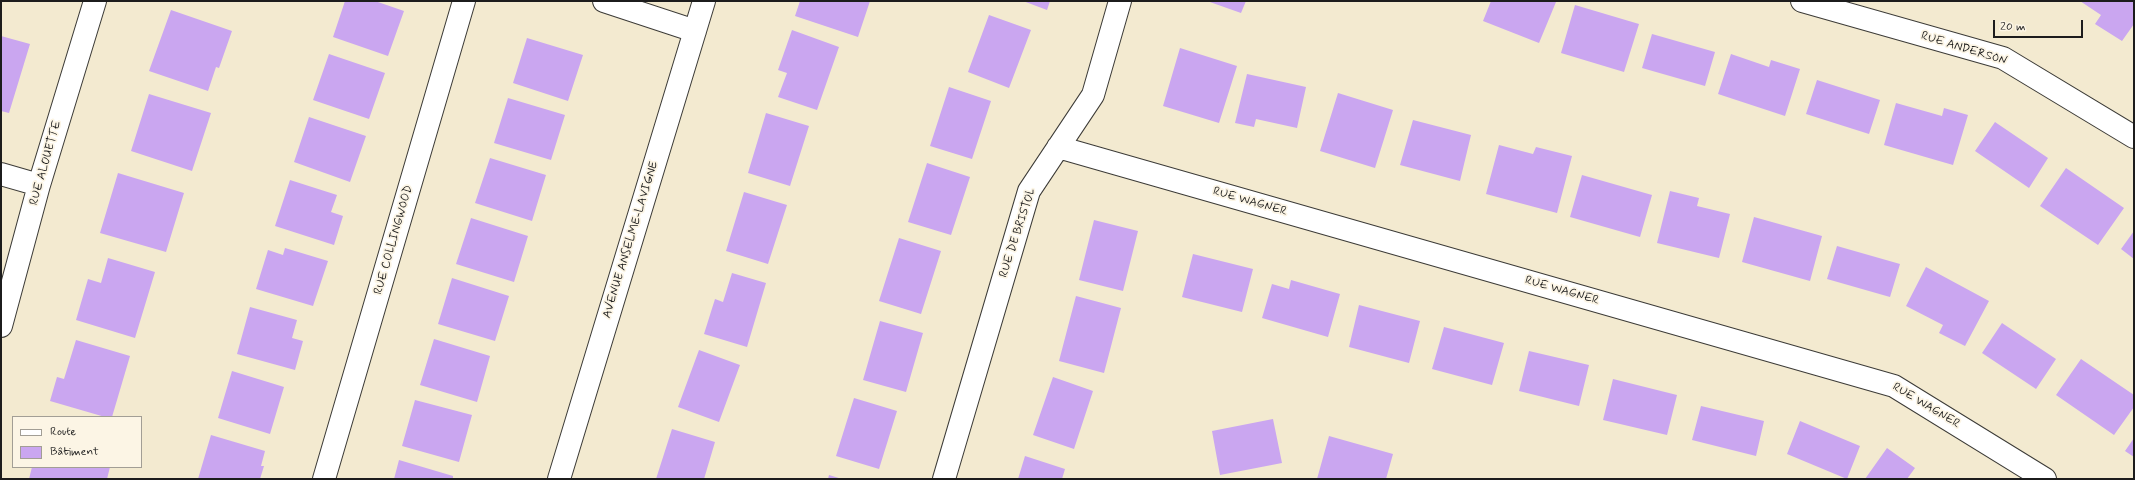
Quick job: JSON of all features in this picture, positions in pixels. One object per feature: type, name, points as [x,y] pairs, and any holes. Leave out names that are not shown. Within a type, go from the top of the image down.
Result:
[{"type":"street","name":"RUE ALOUETTE","points":[[1,326],[39,185],[95,1]]},
{"type":"street","name":"RUE COLLINGWOOD","points":[[324,479],[464,1]]},
{"type":"street","points":[[604,1],[695,31]]},
{"type":"street","name":"AVENUE ANSELME-LAVIGNE","points":[[559,479],[704,1]]},
{"type":"street","name":"RUE DE BRISTOL","points":[[944,479],[1029,191],[1093,95],[1120,1]]},
{"type":"street","name":"RUE ANDERSON","points":[[1802,1],[2003,58],[2134,137]]},
{"type":"street","name":"RUE WAGNER","points":[[1058,147],[1894,386],[2045,479]]},
{"type":"street","points":[[1,174],[39,185]]},
{"type":"building","points":[[345,1],[375,1],[404,11],[388,56],[333,37]]},
{"type":"building","points":[[800,1],[870,1],[858,37],[795,16]]},
{"type":"building","points":[[1023,1],[1050,1],[1047,10]]},
{"type":"building","points":[[1207,1],[1246,1],[1241,13]]},
{"type":"building","points":[[1491,1],[1556,2],[1539,43],[1483,21]]},
{"type":"building","points":[[2080,1],[2134,1],[2134,24],[2122,41],[2095,24],[2101,15]]},
{"type":"building","points":[[1575,5],[1639,24],[1624,72],[1561,53]]},
{"type":"building","points":[[171,10],[232,31],[219,68],[216,67],[208,91],[149,71]]},
{"type":"building","points":[[989,15],[1031,30],[1009,88],[968,72]]},
{"type":"building","points":[[792,30],[839,47],[817,110],[778,97],[787,73],[778,70]]},
{"type":"building","points":[[1652,34],[1715,52],[1705,86],[1642,68]]},
{"type":"building","points":[[1,36],[30,44],[9,113],[1,111]]},
{"type":"building","points":[[527,38],[583,55],[568,101],[513,83]]},
{"type":"building","points":[[1180,48],[1237,66],[1219,123],[1163,106]]},
{"type":"building","points":[[329,54],[385,73],[369,119],[313,100]]},
{"type":"building","points":[[1731,54],[1769,67],[1771,60],[1800,69],[1785,116],[1718,94]]},
{"type":"building","points":[[1247,74],[1306,87],[1297,128],[1256,119],[1254,127],[1235,123]]},
{"type":"building","points":[[1817,80],[1880,100],[1869,134],[1806,114]]},
{"type":"building","points":[[949,87],[991,101],[972,159],[930,146]]},
{"type":"building","points":[[1338,93],[1393,110],[1375,168],[1320,151]]},
{"type":"building","points":[[149,94],[211,113],[192,171],[131,151]]},
{"type":"building","points":[[508,98],[565,115],[551,160],[494,143]]},
{"type":"building","points":[[1896,103],[1942,116],[1944,108],[1968,115],[1953,165],[1884,145]]},
{"type":"building","points":[[766,113],[809,126],[790,186],[748,173]]},
{"type":"building","points":[[309,117],[366,136],[350,182],[294,162]]},
{"type":"building","points":[[1413,120],[1471,135],[1460,181],[1400,165]]},
{"type":"building","points":[[1995,122],[2048,158],[2029,188],[1975,151]]},
{"type":"building","points":[[1499,145],[1533,154],[1536,147],[1572,156],[1557,213],[1486,194]]},
{"type":"building","points":[[490,158],[546,175],[532,221],[475,203]]},
{"type":"building","points":[[927,163],[970,177],[951,235],[908,222]]},
{"type":"building","points":[[2066,168],[2124,208],[2098,245],[2040,206]]},
{"type":"building","points":[[118,173],[184,193],[166,252],[100,233]]},
{"type":"building","points":[[1582,175],[1652,195],[1640,237],[1570,217]]},
{"type":"building","points":[[290,180],[337,195],[331,212],[343,216],[334,245],[275,226]]},
{"type":"building","points":[[1670,191],[1699,198],[1697,206],[1730,214],[1719,258],[1657,243]]},
{"type":"building","points":[[744,192],[787,205],[768,264],[726,251]]},
{"type":"building","points":[[1754,217],[1822,236],[1810,281],[1742,262]]},
{"type":"building","points":[[471,218],[528,236],[514,282],[456,264]]},
{"type":"building","points":[[1094,220],[1138,231],[1123,291],[1079,280]]},
{"type":"building","points":[[2134,231],[2134,259],[2121,249]]},
{"type":"building","points":[[899,238],[941,251],[921,314],[879,301]]},
{"type":"building","points":[[1837,246],[1900,264],[1890,297],[1827,279]]},
{"type":"building","points":[[285,248],[328,261],[313,306],[256,289],[268,250],[283,255]]},
{"type":"building","points":[[1193,254],[1253,269],[1242,312],[1182,297]]},
{"type":"building","points":[[108,258],[155,272],[135,338],[76,320],[88,279],[101,283]]},
{"type":"building","points":[[1926,267],[1989,301],[1965,346],[1939,333],[1943,325],[1906,306]]},
{"type":"building","points":[[732,273],[766,283],[747,347],[704,334],[715,299],[723,302]]},
{"type":"building","points":[[452,278],[509,296],[495,341],[438,324]]},
{"type":"building","points":[[1291,280],[1340,294],[1328,337],[1262,318],[1272,284],[1289,289]]},
{"type":"building","points":[[1076,296],[1121,308],[1104,373],[1059,361]]},
{"type":"building","points":[[1359,305],[1420,321],[1409,363],[1349,347]]},
{"type":"building","points":[[250,307],[297,320],[292,338],[303,341],[295,370],[237,354]]},
{"type":"building","points":[[880,321],[923,333],[906,392],[863,380]]},
{"type":"building","points":[[2002,323],[2056,359],[2036,389],[1982,353]]},
{"type":"building","points":[[1444,327],[1504,343],[1492,385],[1432,369]]},
{"type":"building","points":[[434,339],[490,356],[477,402],[420,385]]},
{"type":"building","points":[[76,340],[130,356],[112,416],[102,416],[50,401],[57,377],[64,379]]},
{"type":"building","points":[[699,350],[740,365],[719,422],[678,407]]},
{"type":"building","points":[[1529,351],[1589,365],[1579,406],[1519,391]]},
{"type":"building","points":[[2081,359],[2134,395],[2134,407],[2114,435],[2056,395]]},
{"type":"building","points":[[232,371],[284,387],[270,434],[218,418]]},
{"type":"building","points":[[1053,377],[1093,391],[1074,449],[1033,435]]},
{"type":"building","points":[[1613,379],[1677,395],[1667,435],[1603,420]]},
{"type":"building","points":[[854,398],[897,411],[879,469],[836,456]]},
{"type":"building","points":[[415,400],[472,415],[459,462],[402,446]]},
{"type":"building","points":[[1701,406],[1764,421],[1756,456],[1692,440]]},
{"type":"building","points":[[1273,419],[1282,463],[1220,475],[1212,431]]},
{"type":"building","points":[[1800,421],[1860,446],[1847,479],[1787,454]]},
{"type":"building","points":[[672,429],[715,442],[704,479],[656,479]]},
{"type":"building","points":[[211,435],[265,451],[261,466],[264,466],[260,479],[198,479]]},
{"type":"building","points":[[1329,436],[1393,454],[1386,479],[1317,479]]},
{"type":"building","points":[[2134,438],[2134,457],[2125,451]]},
{"type":"building","points":[[1887,448],[1915,468],[1907,479],[1865,479]]},
{"type":"building","points":[[1025,456],[1065,469],[1062,479],[1018,479]]},
{"type":"building","points":[[399,460],[453,476],[453,479],[394,479]]},
{"type":"building","points":[[32,468],[110,468],[107,479],[29,479]]},
{"type":"building","points":[[829,475],[842,479],[828,479]]}]
